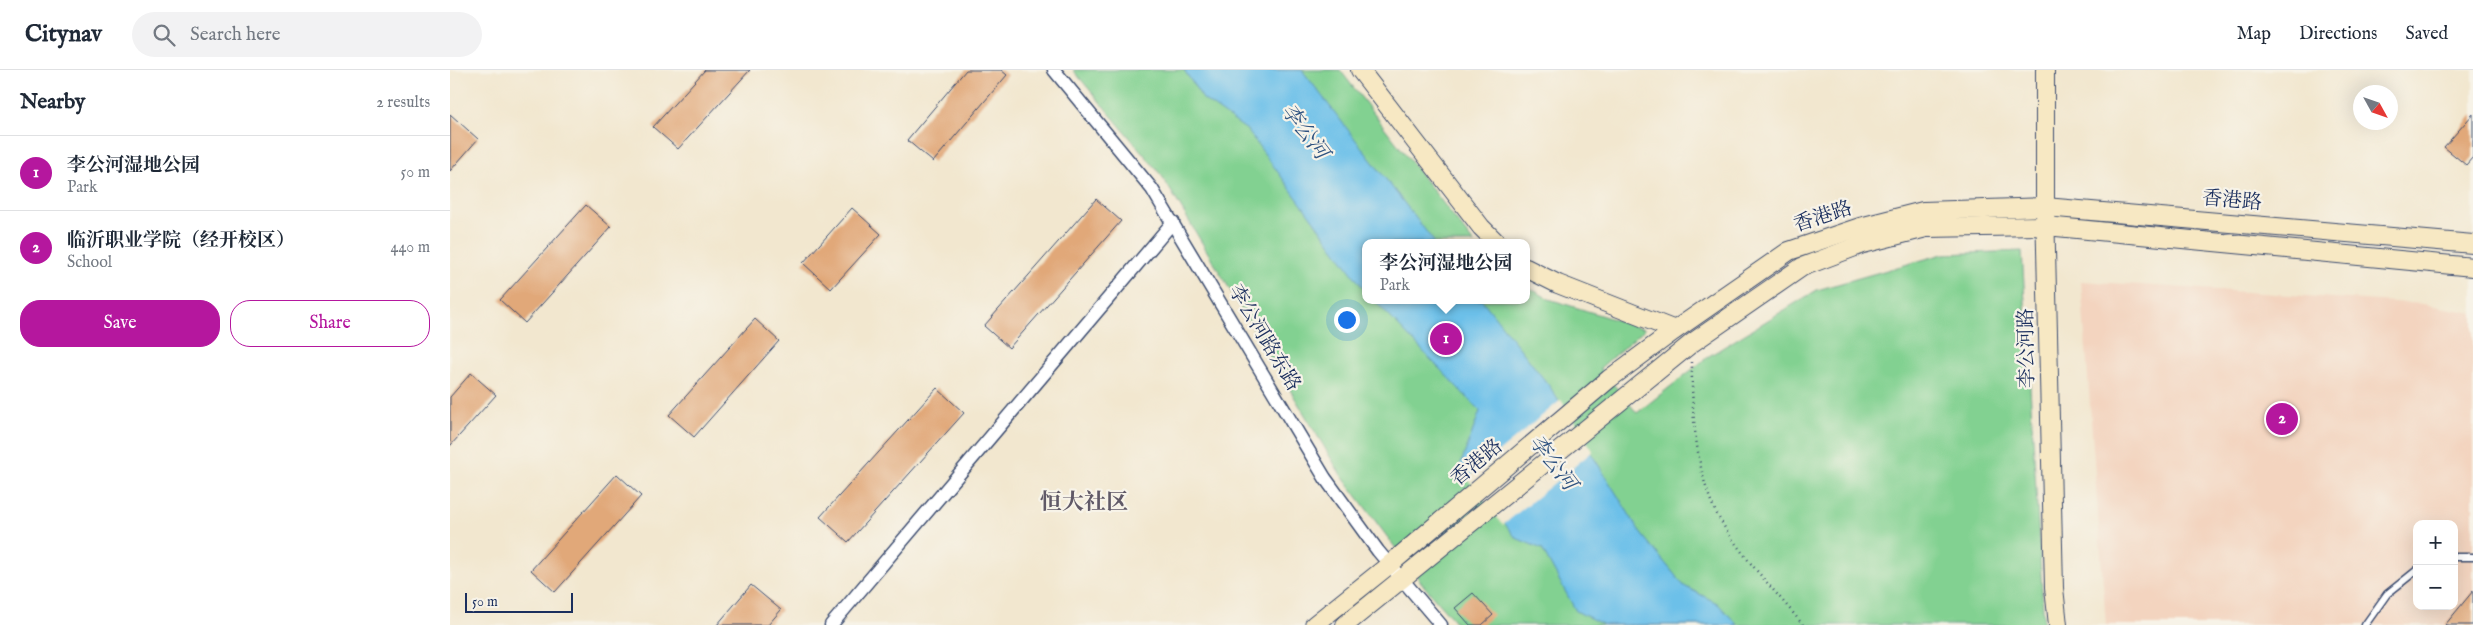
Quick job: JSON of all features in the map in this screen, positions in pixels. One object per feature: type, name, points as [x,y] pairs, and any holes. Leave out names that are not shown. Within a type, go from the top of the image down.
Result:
[{"type":"main road","points":[[1360,70],[1481,227],[1494,239]]},
{"type":"main road","name":"李公河路","points":[[2045,70],[2044,207],[2046,226],[2054,588],[2058,625]]},
{"type":"main road","name":"香港路","points":[[1314,625],[1390,565],[1609,379],[1675,330],[1788,251],[1860,227],[1923,211],[2044,207],[2473,244]]},
{"type":"main road","name":"香港路","points":[[1345,625],[1692,343],[1802,267],[1862,244],[1926,228],[2046,226],[2473,267]]},
{"type":"main road","points":[[1530,270],[1558,284],[1675,330]]},
{"type":"street","name":"李公河路东路","points":[[1054,70],[1152,189],[1325,478],[1390,565],[1441,625]]},
{"type":"street","points":[[831,625],[1172,222]]},
{"type":"lane","points":[[2458,557],[2473,557]]},
{"type":"lane","points":[[2365,625],[2387,594],[2413,573]]},
{"type":"path","points":[[1692,343],[1694,431],[1705,479],[1717,515],[1741,549],[1803,625]]},
{"type":"shaded area","points":[[2081,281],[2423,304],[2473,313],[2473,625],[2106,625]]},
{"type":"green space","points":[[1073,70],[1340,70],[1471,239],[1362,239],[1362,304],[1530,304],[1530,288],[1549,299],[1645,329],[1600,368],[1637,413],[1709,356],[1817,290],[1943,254],[2022,251],[2044,625],[1458,625],[1424,586],[1341,475],[1162,176]]},
{"type":"water","name":"李公河","points":[[1184,70],[1302,70],[1432,239],[1362,239],[1362,287],[1247,130],[1203,99]]},
{"type":"water","name":"李公河","points":[[1378,304],[1485,304],[1550,387],[1642,535],[1684,586],[1717,603],[1738,625],[1604,625],[1576,611],[1542,549],[1516,538],[1460,466],[1480,411]]},
{"type":"pier","points":[[1561,400],[1593,451],[1503,525],[1467,478]]},
{"type":"building","points":[[705,70],[750,70],[678,149],[653,127]]},
{"type":"building","points":[[966,70],[1001,70],[1007,75],[933,162],[907,140]]},
{"type":"building","points":[[450,114],[478,139],[450,171]]},
{"type":"building","points":[[2473,114],[2473,157],[2466,165],[2444,147]]},
{"type":"building","points":[[1096,199],[1121,221],[1009,348],[984,326]]},
{"type":"building","points":[[586,205],[611,227],[525,323],[500,300]]},
{"type":"building","points":[[852,208],[881,234],[831,289],[803,263]]},
{"type":"building","points":[[755,319],[779,341],[694,437],[669,415]]},
{"type":"building","points":[[471,373],[496,395],[450,446],[450,397]]},
{"type":"building","points":[[937,388],[964,413],[848,542],[820,517]]},
{"type":"building","points":[[617,474],[641,496],[555,592],[531,570]]},
{"type":"building","points":[[751,585],[781,610],[768,625],[717,625]]},
{"type":"building","points":[[2473,591],[2473,625],[2445,625]]},
{"type":"building","points":[[1473,593],[1493,615],[1482,625],[1470,625],[1455,608]]},
{"type":"place","name":"李公河湿地公园","points":[[1446,339]]},
{"type":"place","name":"临沂职业学院（经开校区）","points":[[2282,419]]},
{"type":"district","name":"恒大社区","points":[[1084,503]]}]
